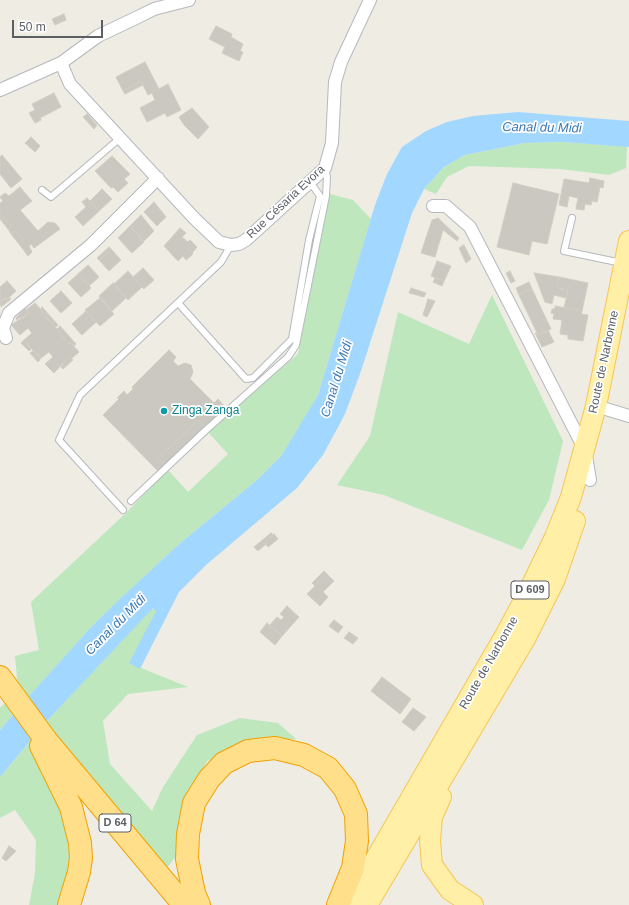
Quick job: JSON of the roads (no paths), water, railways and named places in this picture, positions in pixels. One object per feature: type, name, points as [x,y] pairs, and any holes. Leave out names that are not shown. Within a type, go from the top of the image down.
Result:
[{"type":"highway","name":"D 64","points":[[2,687],[43,743],[174,905]]},
{"type":"highway","name":"D 64","points":[[43,743],[184,905]]},
{"type":"highway","points":[[43,743],[55,776],[71,807],[79,840],[81,858],[79,872],[69,905]]},
{"type":"highway","points":[[199,905],[194,893],[187,859],[188,834],[194,802],[209,779],[224,763],[248,751],[275,748],[304,755],[328,768],[345,789],[356,814],[357,841],[353,868],[338,905]]},
{"type":"main road","name":"Route de Narbonne","points":[[367,905],[525,639],[555,578],[590,480],[627,264],[629,241]]},
{"type":"main road","name":"Route de Narbonne","points":[[349,905],[527,595],[555,537],[571,497],[585,450],[602,408],[629,306]]},
{"type":"main road","points":[[473,905],[450,890],[432,865],[430,841],[432,817],[493,692]]},
{"type":"street","points":[[0,90],[61,63],[98,36],[154,9],[189,0]]},
{"type":"street","name":"Rue Césaria Evora","points":[[231,245],[246,240],[325,168],[332,143],[334,82],[341,62],[370,0]]},
{"type":"street","points":[[61,63],[70,84],[119,139],[158,178],[194,218],[219,242],[231,245]]},
{"type":"street","points":[[6,338],[3,328],[9,312],[91,245],[158,178]]},
{"type":"street","points":[[433,206],[446,206],[470,227],[585,450],[590,480]]},
{"type":"street","points":[[602,408],[629,416]]},
{"type":"lane","points":[[42,190],[51,197],[119,139]]},
{"type":"lane","points":[[131,501],[206,430],[252,392],[288,357],[296,345],[326,196],[327,177],[325,168]]},
{"type":"lane","points":[[179,304],[228,361],[246,379],[253,378],[292,339],[310,240],[320,196],[310,182]]},
{"type":"lane","points":[[572,218],[564,250],[627,264]]},
{"type":"lane","points":[[123,510],[59,440],[80,395],[179,304],[221,262],[231,245]]},
{"type":"water","name":"Canal du Midi","points":[[518,112],[629,121],[629,147],[563,142],[525,143],[465,155],[444,167],[424,189],[412,213],[361,371],[345,414],[323,455],[297,488],[206,565],[179,592],[140,669],[129,663],[156,611],[153,608],[47,721],[0,777],[0,730],[32,693],[91,627],[121,598],[178,545],[257,480],[282,455],[318,395],[375,205],[387,174],[402,147],[426,131],[447,122],[473,116]]},
{"type":"place","name":"Zinga Zanga","points":[[164,411]]}]
